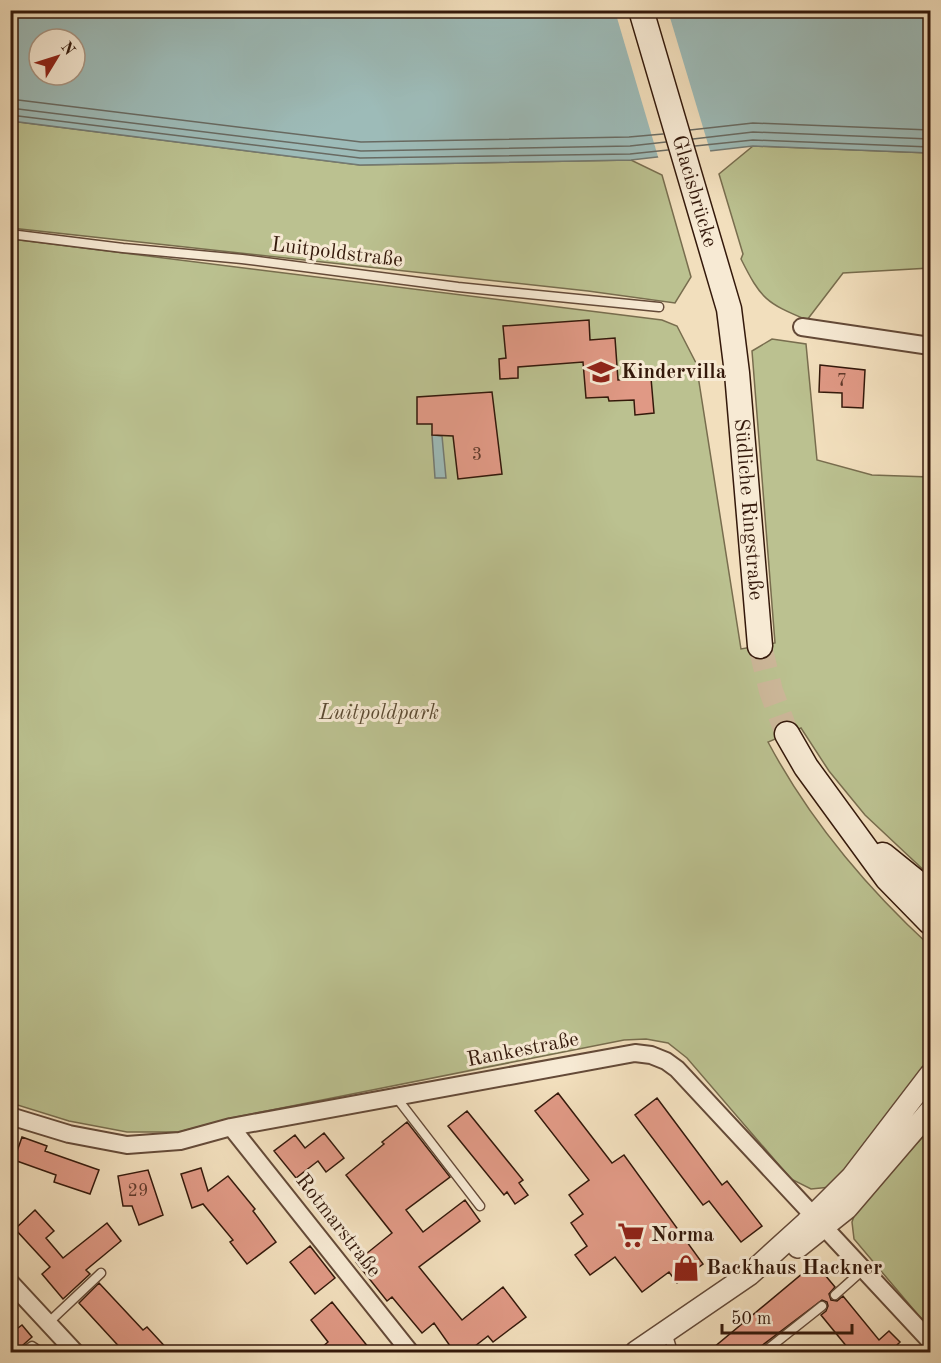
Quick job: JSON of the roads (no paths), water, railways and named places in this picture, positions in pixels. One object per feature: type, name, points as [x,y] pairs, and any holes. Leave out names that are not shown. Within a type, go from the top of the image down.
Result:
[{"type":"main road","name":"Glacisbrücke","points":[[641,10],[729,309],[737,373]]},
{"type":"main road","name":"Südliche Ringstraße","points":[[737,373],[760,646]]},
{"type":"main road","points":[[787,734],[806,767],[887,878],[930,922]]},
{"type":"main road","points":[[842,816],[880,852],[930,893]]},
{"type":"street","points":[[802,327],[930,346]]},
{"type":"street","name":"Rankestraße","points":[[10,1116],[69,1134],[127,1145],[180,1141],[231,1127],[620,1055],[635,1053],[651,1055],[666,1061],[677,1069],[930,1341]]},
{"type":"street","points":[[636,1353],[750,1274],[784,1257],[818,1221],[930,1075]]},
{"type":"street","points":[[818,1221],[847,1208],[930,1111]]},
{"type":"street","name":"Rotmarstraße","points":[[231,1127],[410,1353]]},
{"type":"street","points":[[10,1282],[75,1353]]},
{"type":"lane","name":"Luitpoldstraße","points":[[10,234],[123,248],[242,259],[458,287],[659,307]]},
{"type":"lane","points":[[396,1097],[480,1206]]},
{"type":"lane","points":[[835,1295],[863,1270]]},
{"type":"lane","points":[[48,1323],[101,1273]]},
{"type":"lane","points":[[764,1353],[822,1306]]},
{"type":"lane","points":[[667,1332],[673,1353]]},
{"type":"lane","points":[[23,1353],[32,1346],[41,1353]]},
{"type":"water","points":[[11,11],[930,11],[930,153],[753,146],[631,160],[360,165],[11,121]]},
{"type":"water","points":[[432,435],[442,436],[446,478],[435,478]]},
{"type":"tunnel","points":[[760,646],[771,691],[787,734]]},
{"type":"place","name":"Kindervilla","points":[[601,372]]},
{"type":"place","name":"Norma","points":[[631,1235]]},
{"type":"place","name":"Backhaus Hackner","points":[[686,1268]]},
{"type":"park label","name":"Luitpoldpark","points":[[379,713]]}]
